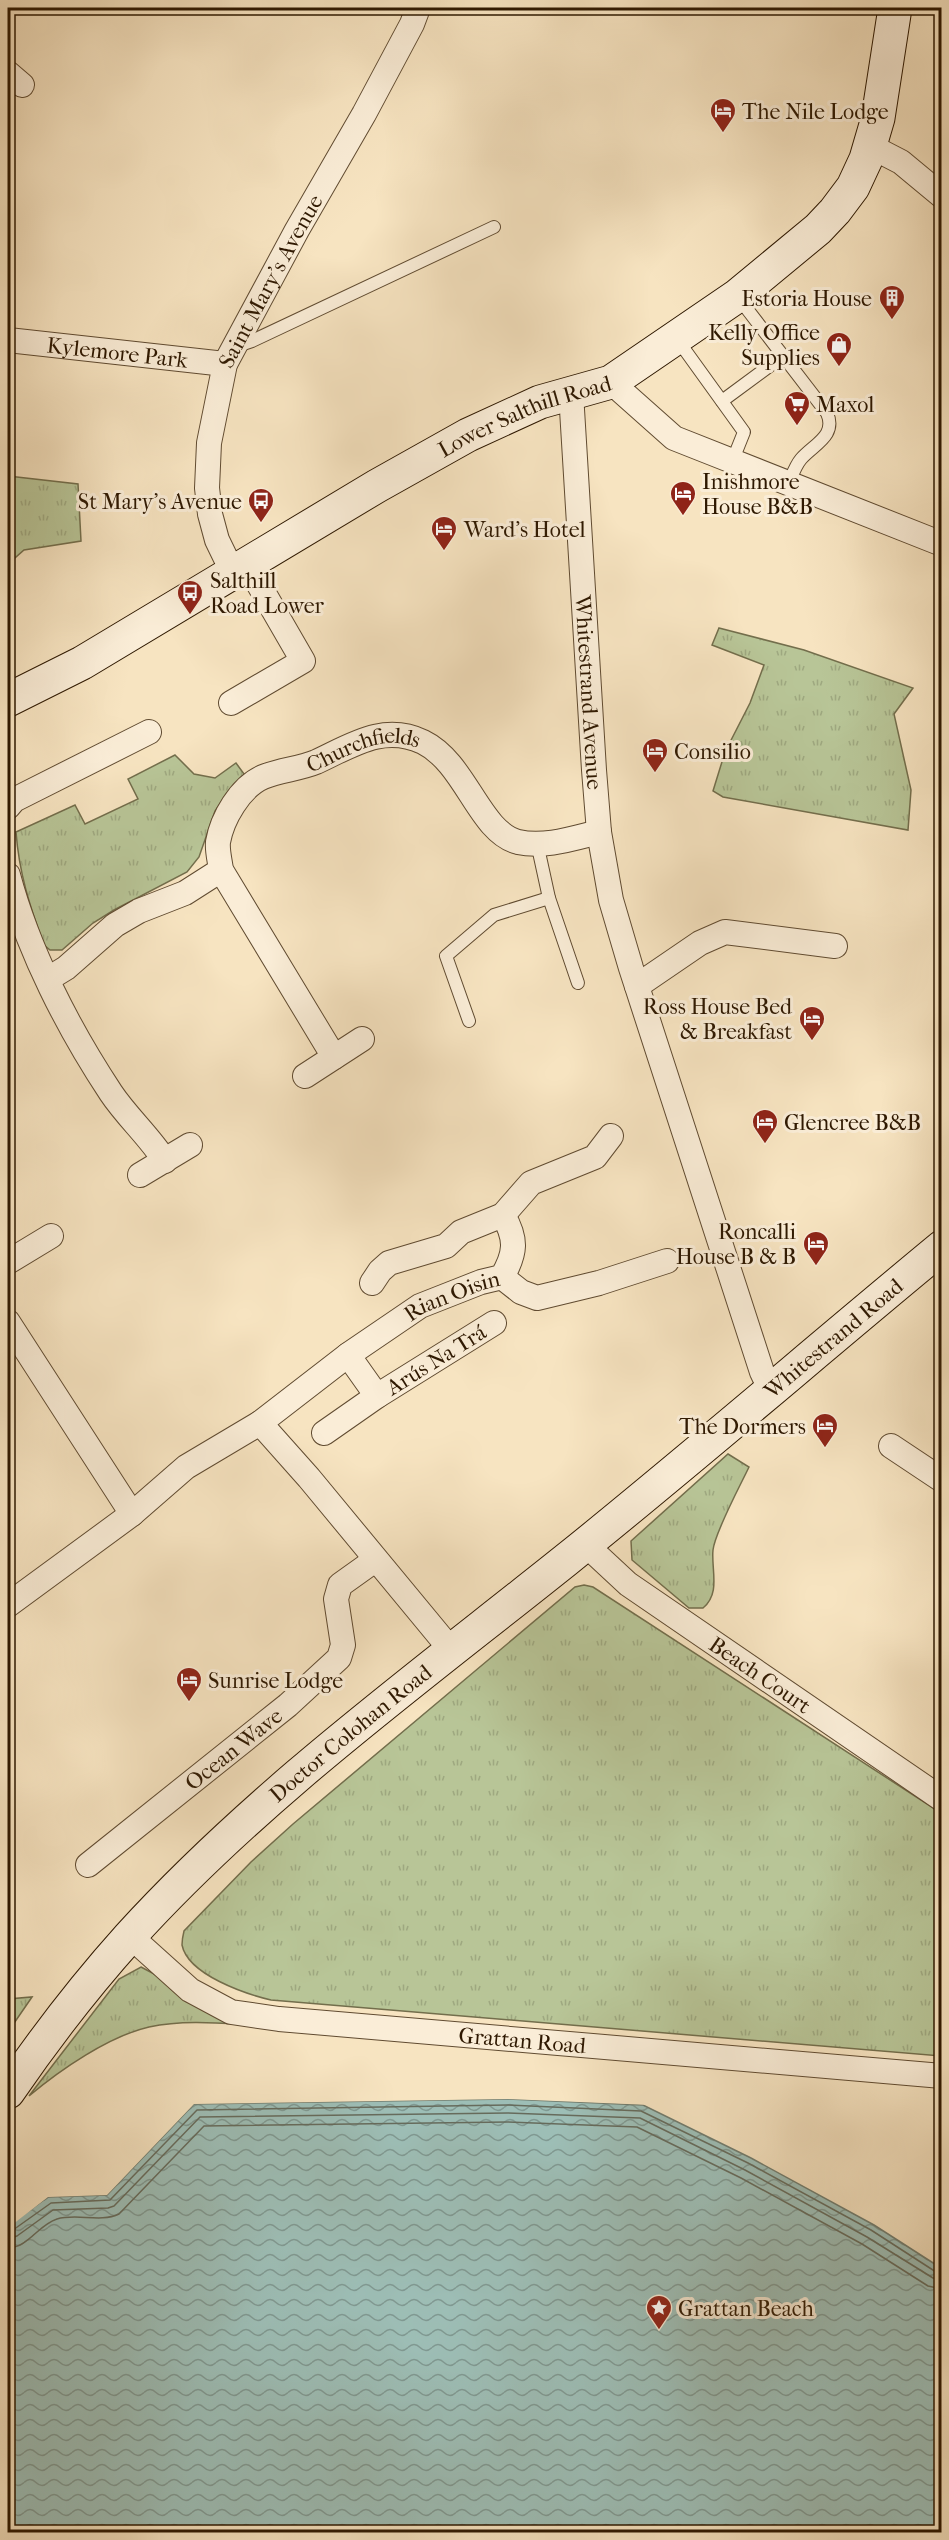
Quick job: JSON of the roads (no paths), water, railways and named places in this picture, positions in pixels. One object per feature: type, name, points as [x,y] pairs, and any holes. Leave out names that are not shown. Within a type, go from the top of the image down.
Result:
[{"type":"main road","name":"Lower Salthill Road","points":[[8,700],[82,663],[468,435],[518,411],[610,382],[737,296],[791,253],[835,211],[854,187],[870,146],[882,98],[895,8]]},
{"type":"main road","name":"Whitestrand Road","points":[[585,1544],[942,1247]]},
{"type":"main road","name":"Doctor Colohan Road","points":[[8,2092],[65,2012],[130,1936],[219,1847],[315,1762],[585,1544]]},
{"type":"street","name":"Saint Mary's Avenue","points":[[240,568],[217,540],[210,514],[207,488],[209,443],[230,356],[297,230],[364,114],[412,24],[418,8]]},
{"type":"street","points":[[870,146],[901,162],[942,196]]},
{"type":"street","name":"Kylemore Park","points":[[8,340],[230,356]]},
{"type":"street","points":[[610,382],[674,438],[942,544]]},
{"type":"street","name":"Whitestrand Avenue","points":[[571,393],[599,832],[611,900],[758,1360],[770,1389]]},
{"type":"street","points":[[231,703],[303,661],[240,568]]},
{"type":"street","points":[[8,807],[14,800],[149,732]]},
{"type":"street","name":"Churchfields","points":[[334,1057],[221,870],[218,845],[222,827],[229,813],[248,788],[262,778],[308,765],[349,745],[379,735],[409,736],[433,748],[454,769],[494,827],[504,836],[519,842],[537,843],[558,842],[599,832]]},
{"type":"street","points":[[48,979],[66,968],[115,925],[139,911],[185,893],[221,870]]},
{"type":"street","points":[[8,875],[28,940],[56,997],[109,1090],[151,1139],[165,1161]]},
{"type":"street","points":[[638,986],[700,943],[725,932],[836,946]]},
{"type":"street","points":[[305,1076],[362,1039]]},
{"type":"street","points":[[372,1283],[389,1263],[446,1246],[461,1232],[503,1215],[531,1183],[595,1157],[610,1136]]},
{"type":"street","points":[[141,1175],[190,1145]]},
{"type":"street","name":"Rian Oisin","points":[[348,1355],[420,1306],[482,1282],[502,1277],[509,1265],[514,1246],[510,1226],[503,1215]]},
{"type":"street","points":[[8,1262],[51,1236]]},
{"type":"street","points":[[502,1277],[521,1292],[537,1298],[599,1283],[667,1262]]},
{"type":"street","points":[[8,1322],[132,1514]]},
{"type":"street","name":"Arús Na Trá","points":[[324,1433],[377,1396],[494,1323]]},
{"type":"street","points":[[8,1605],[132,1514],[186,1467],[260,1423],[348,1355]]},
{"type":"street","name":"Arús Na Trá","points":[[348,1355],[377,1396]]},
{"type":"street","points":[[260,1423],[309,1478],[452,1652]]},
{"type":"street","points":[[891,1446],[942,1480]]},
{"type":"street","name":"Beach Court","points":[[585,1544],[628,1584],[942,1799]]},
{"type":"street","name":"Ocean Wave","points":[[88,1865],[288,1705],[339,1658],[343,1645],[336,1599],[340,1585],[375,1560]]},
{"type":"street","name":"Grattan Road","points":[[130,1936],[190,1990],[231,2012],[279,2019],[942,2076]]},
{"type":"lane","points":[[230,356],[252,341],[494,227]]},
{"type":"lane","points":[[737,296],[827,413],[831,428],[822,441],[799,461],[788,485]]},
{"type":"lane","points":[[676,338],[744,432],[732,462]]},
{"type":"lane","points":[[722,401],[783,356]]},
{"type":"lane","points":[[537,843],[549,898],[578,982]]},
{"type":"lane","points":[[469,1021],[446,957],[494,915],[549,898]]},
{"type":"water","points":[[508,2099],[643,2105],[751,2158],[874,2225],[941,2268],[941,2532],[8,2532],[8,2226],[48,2197],[107,2195],[194,2104]]},
{"type":"place","name":"The Nile Lodge","points":[[723,134]]},
{"type":"place","name":"Estoria House","points":[[892,321]]},
{"type":"place","name":"Kelly Office Supplies","points":[[839,368]]},
{"type":"place","name":"Maxol","points":[[797,427]]},
{"type":"place","name":"Inishmore House B&B","points":[[683,517]]},
{"type":"place","name":"St Mary's Avenue","points":[[261,524]]},
{"type":"place","name":"Ward's Hotel","points":[[444,552]]},
{"type":"place","name":"Salthill Road Lower","points":[[190,616]]},
{"type":"place","name":"Consilio","points":[[655,774]]},
{"type":"place","name":"Ross House Bed & Breakfast","points":[[812,1042]]},
{"type":"place","name":"Glencree B&B","points":[[765,1145]]},
{"type":"place","name":"Roncalli House B & B","points":[[816,1267]]},
{"type":"place","name":"The Dormers","points":[[825,1449]]},
{"type":"place","name":"Sunrise Lodge","points":[[189,1703]]},
{"type":"place","name":"Grattan Beach","points":[[659,2331]]}]
